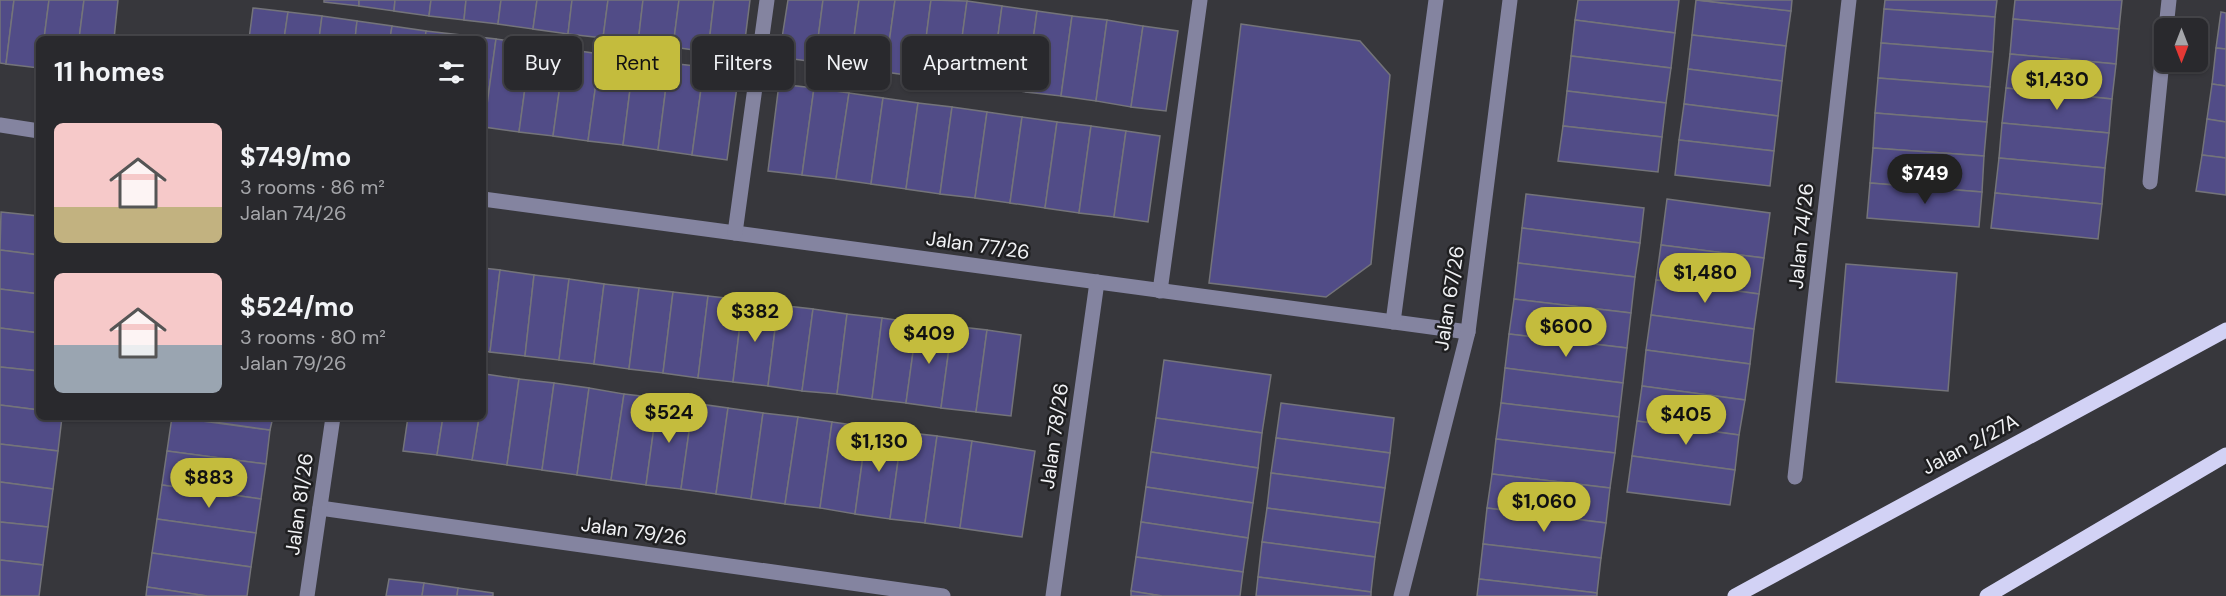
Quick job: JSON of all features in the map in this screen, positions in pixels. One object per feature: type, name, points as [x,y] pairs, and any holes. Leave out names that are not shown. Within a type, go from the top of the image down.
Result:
[{"type":"main road","name":"Jalan 2/27A","points":[[1735,596],[2226,330]]},
{"type":"main road","points":[[1987,596],[2226,455]]},
{"type":"street","points":[[735,233],[767,0]]},
{"type":"street","points":[[1160,291],[1200,0]]},
{"type":"street","points":[[1393,322],[1436,0]]},
{"type":"street","name":"Jalan 67/26","points":[[1401,596],[1468,332],[1510,0]]},
{"type":"street","name":"Jalan 74/26","points":[[1795,477],[1848,0]]},
{"type":"street","points":[[2167,18],[2169,0]]},
{"type":"street","points":[[2150,182],[2161,72]]},
{"type":"street","points":[[0,125],[36,131]]},
{"type":"street","name":"Jalan 77/26","points":[[486,199],[1468,332]]},
{"type":"street","name":"Jalan 78/26","points":[[1053,596],[1097,282]]},
{"type":"street","name":"Jalan 81/26","points":[[307,596],[333,420]]},
{"type":"street","name":"Jalan 79/26","points":[[320,508],[943,596]]},
{"type":"building","points":[[0,0],[14,0],[6,64],[0,63]]},
{"type":"building","points":[[14,0],[49,0],[44,36],[36,36],[36,68],[6,64]]},
{"type":"building","points":[[49,0],[84,0],[79,36],[44,36]]},
{"type":"building","points":[[84,0],[118,0],[114,36],[79,36]]},
{"type":"building","points":[[324,0],[359,0],[359,6],[324,2]]},
{"type":"building","points":[[359,0],[395,0],[394,11],[359,6]]},
{"type":"building","points":[[395,0],[431,0],[429,16],[394,11]]},
{"type":"building","points":[[431,0],[466,0],[464,20],[429,16]]},
{"type":"building","points":[[466,0],[501,0],[498,24],[464,20]]},
{"type":"building","points":[[501,0],[537,0],[533,29],[498,24]]},
{"type":"building","points":[[537,0],[572,0],[568,34],[533,29]]},
{"type":"building","points":[[572,0],[608,0],[603,36],[568,34]]},
{"type":"building","points":[[608,0],[643,0],[639,36],[603,36]]},
{"type":"building","points":[[643,0],[679,0],[674,36],[639,36]]},
{"type":"building","points":[[679,0],[714,0],[710,36],[692,36],[692,50],[680,48],[680,36],[674,36]]},
{"type":"building","points":[[714,0],[750,0],[746,36],[710,36]]},
{"type":"building","points":[[788,0],[823,0],[818,36],[806,36],[806,61],[794,59],[794,36],[782,36]]},
{"type":"building","points":[[823,0],[859,0],[854,36],[818,36]]},
{"type":"building","points":[[859,0],[895,0],[890,36],[854,36]]},
{"type":"building","points":[[895,0],[931,0],[926,36],[902,36],[902,74],[890,73],[890,36]]},
{"type":"building","points":[[931,0],[967,1],[962,36],[926,36]]},
{"type":"building","points":[[1578,0],[1679,0],[1675,33],[1575,20]]},
{"type":"building","points":[[1696,0],[1791,11],[1786,46],[1692,35]]},
{"type":"building","points":[[1698,0],[1792,0],[1791,11]]},
{"type":"building","points":[[1885,0],[1997,0],[1995,17],[1884,9]]},
{"type":"building","points":[[2015,0],[2122,0],[2119,29],[2013,19]]},
{"type":"building","points":[[967,1],[1002,6],[998,36],[962,36]]},
{"type":"building","points":[[1002,6],[1037,11],[1034,36],[998,36]]},
{"type":"building","points":[[253,8],[288,12],[284,36],[249,36]]},
{"type":"building","points":[[1884,9],[1995,17],[1993,52],[1881,43]]},
{"type":"building","points":[[1037,11],[1072,16],[1061,96],[1026,92],[1026,90],[1049,90],[1049,36],[1034,36]]},
{"type":"building","points":[[288,12],[322,16],[319,36],[284,36]]},
{"type":"building","points":[[2221,12],[2226,13],[2226,49],[2216,48]]},
{"type":"building","points":[[322,16],[357,21],[355,36],[319,36]]},
{"type":"building","points":[[1072,16],[1107,20],[1096,101],[1061,96]]},
{"type":"building","points":[[2013,19],[2119,29],[2116,64],[2010,54]]},
{"type":"building","points":[[1107,20],[1143,26],[1131,107],[1096,101]]},
{"type":"building","points":[[1575,20],[1675,33],[1671,68],[1571,56]]},
{"type":"building","points":[[357,21],[392,26],[390,36],[355,36]]},
{"type":"building","points":[[1241,24],[1360,41],[1390,75],[1371,264],[1326,297],[1209,283]]},
{"type":"building","points":[[392,26],[426,31],[425,36],[390,36]]},
{"type":"building","points":[[1143,26],[1178,31],[1166,111],[1131,107]]},
{"type":"building","points":[[426,31],[461,35],[461,36],[425,36]]},
{"type":"building","points":[[1692,35],[1786,46],[1782,81],[1688,69]]},
{"type":"building","points":[[486,38],[496,39],[486,112]]},
{"type":"building","points":[[496,39],[504,40],[504,90],[525,90],[519,132],[486,127]]},
{"type":"building","points":[[1881,43],[1993,52],[1990,87],[1878,78]]},
{"type":"building","points":[[2216,48],[2226,49],[2226,86],[2212,84]]},
{"type":"building","points":[[582,51],[594,53],[595,90],[588,141],[553,136],[559,90],[582,90]]},
{"type":"building","points":[[2010,54],[2116,64],[2112,99],[2006,88]]},
{"type":"building","points":[[1571,56],[1671,68],[1666,103],[1567,91]]},
{"type":"building","points":[[680,64],[692,66],[692,90],[701,90],[692,155],[658,150],[666,90],[680,90]]},
{"type":"building","points":[[1688,69],[1782,81],[1778,116],[1684,104]]},
{"type":"building","points":[[1878,78],[1990,87],[1987,122],[1875,113]]},
{"type":"building","points":[[2212,84],[2226,86],[2226,122],[2207,119]]},
{"type":"building","points":[[794,86],[814,90],[802,175],[768,171],[778,90],[794,90]]},
{"type":"building","points":[[2006,88],[2112,99],[2109,133],[2002,123]]},
{"type":"building","points":[[525,90],[559,90],[553,136],[519,132]]},
{"type":"building","points":[[595,90],[630,90],[623,145],[588,141]]},
{"type":"building","points":[[630,90],[666,90],[658,150],[623,145]]},
{"type":"building","points":[[701,90],[737,90],[727,160],[692,155]]},
{"type":"building","points":[[814,90],[849,93],[836,179],[802,175]]},
{"type":"building","points":[[1567,91],[1666,103],[1662,137],[1563,126]]},
{"type":"building","points":[[849,93],[883,98],[871,184],[836,179]]},
{"type":"building","points":[[883,98],[918,103],[906,189],[871,184]]},
{"type":"building","points":[[918,103],[952,107],[940,194],[906,189]]},
{"type":"building","points":[[1684,104],[1778,116],[1774,151],[1679,140]]},
{"type":"building","points":[[952,107],[987,112],[975,198],[940,194]]},
{"type":"building","points":[[987,112],[1022,117],[1010,203],[975,198]]},
{"type":"building","points":[[1875,113],[1987,122],[1984,156],[1873,148]]},
{"type":"building","points":[[1022,117],[1057,122],[1045,208],[1010,203]]},
{"type":"building","points":[[2207,119],[2226,122],[2226,158],[2202,155]]},
{"type":"building","points":[[1057,122],[1091,126],[1079,213],[1045,208]]},
{"type":"building","points":[[2002,123],[2109,133],[2105,168],[1999,158]]},
{"type":"building","points":[[1091,126],[1126,131],[1114,217],[1079,213]]},
{"type":"building","points":[[1563,126],[1662,137],[1658,172],[1558,161]]},
{"type":"building","points":[[1126,131],[1160,136],[1148,222],[1114,217]]},
{"type":"building","points":[[1679,140],[1774,151],[1770,186],[1675,175]]},
{"type":"building","points":[[1873,148],[1984,156],[1982,192],[1870,183]]},
{"type":"building","points":[[2202,155],[2226,158],[2226,195],[2196,191]]},
{"type":"building","points":[[1999,158],[2105,168],[2102,204],[1995,193]]},
{"type":"building","points":[[1870,183],[1982,192],[1979,227],[1867,218]]},
{"type":"building","points":[[1995,193],[2102,204],[2098,239],[1991,228]]},
{"type":"building","points":[[1526,194],[1644,208],[1640,243],[1522,228]]},
{"type":"building","points":[[1667,199],[1770,213],[1764,258],[1661,245]]},
{"type":"building","points":[[1,212],[36,216],[36,255],[0,250]]},
{"type":"building","points":[[1522,228],[1640,243],[1635,277],[1518,263]]},
{"type":"building","points":[[1661,245],[1764,258],[1759,294],[1656,280]]},
{"type":"building","points":[[0,250],[36,255],[36,294],[0,289]]},
{"type":"building","points":[[1518,263],[1635,277],[1631,313],[1514,299]]},
{"type":"building","points":[[1846,264],[1957,273],[1948,391],[1836,382]]},
{"type":"building","points":[[486,268],[500,270],[490,352],[486,351]]},
{"type":"building","points":[[500,270],[534,275],[525,356],[490,352]]},
{"type":"building","points":[[534,275],[569,279],[559,360],[525,356]]},
{"type":"building","points":[[569,279],[604,284],[594,364],[559,360]]},
{"type":"building","points":[[1656,280],[1759,294],[1754,329],[1651,315]]},
{"type":"building","points":[[604,284],[639,288],[629,369],[594,364]]},
{"type":"building","points":[[639,288],[673,292],[663,373],[629,369]]},
{"type":"building","points":[[0,289],[36,294],[36,333],[0,328]]},
{"type":"building","points":[[673,292],[708,296],[698,378],[663,373]]},
{"type":"building","points":[[708,296],[743,300],[733,382],[698,378]]},
{"type":"building","points":[[1514,299],[1631,313],[1627,348],[1509,334]]},
{"type":"building","points":[[743,300],[778,305],[768,386],[733,382]]},
{"type":"building","points":[[778,305],[813,309],[802,391],[768,386]]},
{"type":"building","points":[[813,309],[847,314],[837,394],[802,391]]},
{"type":"building","points":[[847,314],[882,318],[872,399],[837,394]]},
{"type":"building","points":[[1651,315],[1754,329],[1750,364],[1646,350]]},
{"type":"building","points":[[882,318],[917,323],[906,403],[872,399]]},
{"type":"building","points":[[917,323],[952,326],[941,408],[906,403]]},
{"type":"building","points":[[952,326],[987,330],[976,412],[941,408]]},
{"type":"building","points":[[0,328],[36,333],[36,371],[0,367]]},
{"type":"building","points":[[987,330],[1021,335],[1011,416],[976,412]]},
{"type":"building","points":[[1509,334],[1627,348],[1623,383],[1505,368]]},
{"type":"building","points":[[1646,350],[1750,364],[1745,400],[1642,386]]},
{"type":"building","points":[[1164,360],[1271,375],[1262,433],[1156,418]]},
{"type":"building","points":[[0,367],[36,371],[36,410],[0,405]]},
{"type":"building","points":[[1505,368],[1623,383],[1619,417],[1501,403]]},
{"type":"building","points":[[486,374],[519,379],[507,465],[472,460],[479,420],[486,420]]},
{"type":"building","points":[[519,379],[554,383],[542,470],[507,465]]},
{"type":"building","points":[[554,383],[589,388],[577,475],[542,470]]},
{"type":"building","points":[[1642,386],[1745,400],[1739,435],[1637,421]]},
{"type":"building","points":[[589,388],[624,394],[611,480],[577,475]]},
{"type":"building","points":[[624,394],[658,398],[646,485],[611,480]]},
{"type":"building","points":[[658,398],[693,403],[681,489],[646,485]]},
{"type":"building","points":[[693,403],[728,408],[716,494],[681,489]]},
{"type":"building","points":[[1281,403],[1394,418],[1390,453],[1276,438]]},
{"type":"building","points":[[1501,403],[1619,417],[1615,453],[1496,439]]},
{"type":"building","points":[[0,405],[36,410],[36,420],[62,420],[58,451],[0,444]]},
{"type":"building","points":[[728,408],[763,413],[751,499],[716,494]]},
{"type":"building","points":[[763,413],[798,417],[785,504],[751,499]]},
{"type":"building","points":[[798,417],[832,422],[820,508],[785,504]]},
{"type":"building","points":[[1156,418],[1262,433],[1258,468],[1151,452]]},
{"type":"building","points":[[172,420],[195,420],[270,430],[266,464],[167,451]]},
{"type":"building","points":[[201,420],[272,420],[270,430]]},
{"type":"building","points":[[408,420],[443,420],[437,455],[403,451]]},
{"type":"building","points":[[443,420],[479,420],[472,460],[437,455]]},
{"type":"building","points":[[1637,421],[1739,435],[1735,470],[1632,456]]},
{"type":"building","points":[[832,422],[867,427],[855,514],[820,508]]},
{"type":"building","points":[[867,427],[902,432],[890,519],[855,514]]},
{"type":"building","points":[[902,432],[937,436],[925,523],[890,519]]},
{"type":"building","points":[[937,436],[972,441],[960,528],[925,523]]},
{"type":"building","points":[[1276,438],[1390,453],[1385,488],[1271,473]]},
{"type":"building","points":[[1496,439],[1615,453],[1610,488],[1492,474]]},
{"type":"building","points":[[972,441],[1035,451],[1022,537],[960,528]]},
{"type":"building","points":[[0,444],[58,451],[53,489],[0,482]]},
{"type":"building","points":[[167,451],[266,464],[261,499],[162,485]]},
{"type":"building","points":[[1151,452],[1258,468],[1253,503],[1146,487]]},
{"type":"building","points":[[1632,456],[1735,470],[1730,505],[1627,492]]},
{"type":"building","points":[[1271,473],[1385,488],[1380,523],[1267,508]]},
{"type":"building","points":[[1492,474],[1610,488],[1606,523],[1487,508]]},
{"type":"building","points":[[0,482],[53,489],[48,527],[0,522]]},
{"type":"building","points":[[162,485],[261,499],[256,533],[157,519]]},
{"type":"building","points":[[1146,487],[1253,503],[1248,538],[1141,522]]},
{"type":"building","points":[[1267,508],[1380,523],[1375,557],[1262,542]]},
{"type":"building","points":[[1487,508],[1606,523],[1601,558],[1483,544]]},
{"type":"building","points":[[157,519],[256,533],[251,567],[152,553]]},
{"type":"building","points":[[0,522],[48,527],[43,565],[0,560]]},
{"type":"building","points":[[1141,522],[1248,538],[1243,572],[1136,557]]},
{"type":"building","points":[[1262,542],[1375,557],[1371,592],[1258,577]]},
{"type":"building","points":[[1483,544],[1601,558],[1597,593],[1479,579]]},
{"type":"building","points":[[152,553],[251,567],[247,596],[207,596],[147,587]]},
{"type":"building","points":[[1136,557],[1243,572],[1240,596],[1162,596],[1131,591]]},
{"type":"building","points":[[0,560],[43,565],[39,596],[0,596]]},
{"type":"building","points":[[1258,577],[1371,592],[1371,596],[1256,596]]},
{"type":"building","points":[[389,579],[424,583],[422,596],[386,596]]},
{"type":"building","points":[[1479,579],[1597,593],[1597,596],[1477,596]]},
{"type":"building","points":[[424,583],[458,588],[457,596],[422,596]]},
{"type":"building","points":[[147,587],[207,596],[146,596]]},
{"type":"building","points":[[458,588],[493,593],[493,596],[457,596]]},
{"type":"building","points":[[1131,591],[1162,596],[1131,596]]}]
